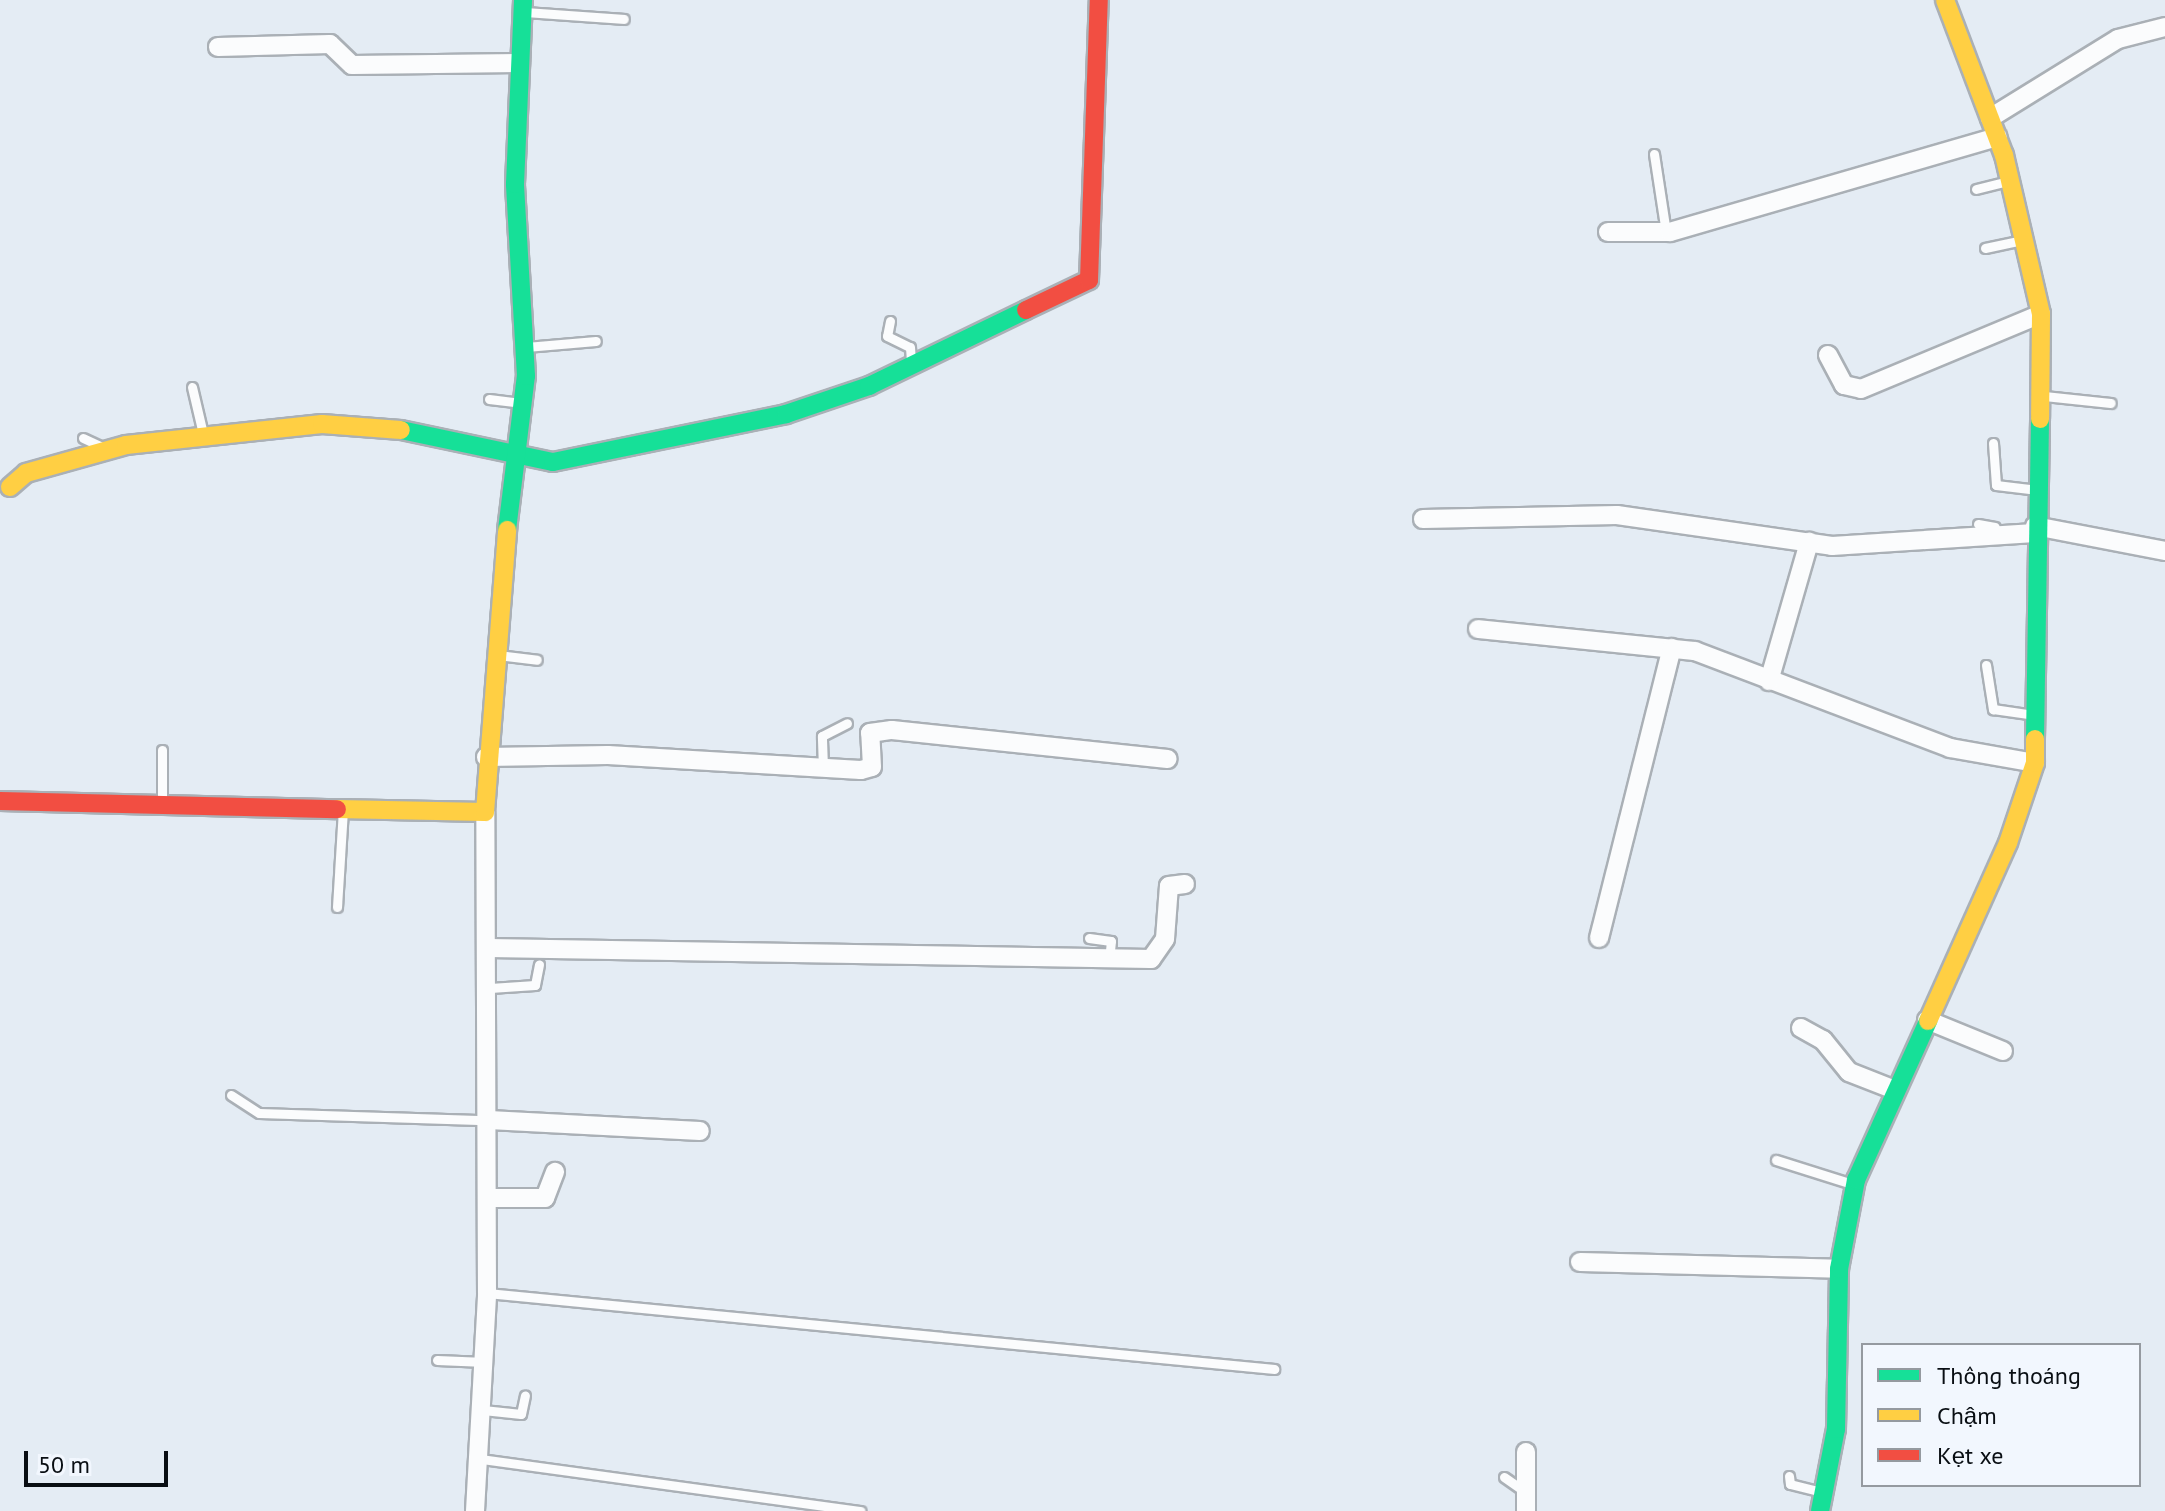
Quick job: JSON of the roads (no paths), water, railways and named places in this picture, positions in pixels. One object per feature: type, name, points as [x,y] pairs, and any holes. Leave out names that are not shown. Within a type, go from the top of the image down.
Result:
[{"type":"street","points":[[10,487],[26,473],[107,449],[203,434],[351,425],[553,462],[786,414],[911,366],[1089,280],[1099,0]]},
{"type":"street","points":[[1822,1502],[1836,1429],[1839,1269],[1855,1185],[2008,843],[2035,763],[2035,530],[2044,396],[2041,314],[2011,180],[1945,0]]},
{"type":"street","points":[[475,1511],[481,1459],[487,1293],[490,988],[486,757],[494,655],[523,403],[526,347],[515,184],[523,6]]},
{"type":"street","points":[[1990,118],[2118,39],[2165,27]]},
{"type":"street","points":[[218,47],[330,44],[352,65],[519,63]]},
{"type":"street","points":[[1608,232],[1666,232],[1997,137]]},
{"type":"street","points":[[1828,355],[1844,385],[1861,389],[2041,314]]},
{"type":"street","points":[[1423,519],[1617,515],[1809,542],[1867,546],[2035,530],[2165,551]]},
{"type":"street","points":[[1769,681],[1809,542]]},
{"type":"street","points":[[1478,629],[1707,654],[1769,681],[1950,748],[2035,763]]},
{"type":"street","points":[[1599,938],[1672,648]]},
{"type":"street","points":[[486,757],[608,755],[871,768],[868,736],[892,730],[1167,759]]},
{"type":"street","points":[[0,801],[485,812]]},
{"type":"street","points":[[489,948],[1109,960],[1158,955],[1169,886],[1185,884]]},
{"type":"street","points":[[1927,1020],[2003,1051]]},
{"type":"street","points":[[1801,1028],[1823,1040],[1849,1072],[1895,1090]]},
{"type":"street","points":[[489,1120],[700,1131]]},
{"type":"street","points":[[488,1198],[545,1198],[555,1172]]},
{"type":"street","points":[[1580,1262],[1839,1269]]},
{"type":"street","points":[[1526,1452],[1526,1502]]},
{"type":"lane","points":[[523,6],[624,19]]},
{"type":"lane","points":[[1654,154],[1666,232]]},
{"type":"lane","points":[[1976,189],[2011,180]]},
{"type":"lane","points":[[1985,248],[2026,239]]},
{"type":"lane","points":[[890,321],[887,336],[910,347],[911,366]]},
{"type":"lane","points":[[526,347],[596,341]]},
{"type":"lane","points":[[192,387],[203,434]]},
{"type":"lane","points":[[2044,396],[2111,403]]},
{"type":"lane","points":[[489,399],[523,403]]},
{"type":"lane","points":[[83,438],[107,449]]},
{"type":"lane","points":[[1993,443],[1996,485],[2038,490]]},
{"type":"lane","points":[[1978,524],[2035,530]]},
{"type":"lane","points":[[494,655],[537,660]]},
{"type":"lane","points":[[1986,665],[1993,709],[2034,715]]},
{"type":"lane","points":[[823,768],[822,736],[847,723]]},
{"type":"lane","points":[[162,750],[162,805]]},
{"type":"lane","points":[[337,907],[343,809]]},
{"type":"lane","points":[[1089,938],[1111,941],[1109,960]]},
{"type":"lane","points":[[490,988],[535,985],[539,964]]},
{"type":"lane","points":[[231,1095],[259,1113],[489,1120]]},
{"type":"lane","points":[[1776,1160],[1855,1185]]},
{"type":"lane","points":[[487,1293],[1274,1369]]},
{"type":"lane","points":[[437,1360],[485,1362]]},
{"type":"lane","points":[[483,1410],[521,1414],[525,1395]]},
{"type":"lane","points":[[481,1459],[860,1511]]},
{"type":"lane","points":[[1789,1476],[1790,1484],[1822,1502]]},
{"type":"lane","points":[[1504,1477],[1526,1502]]}]
